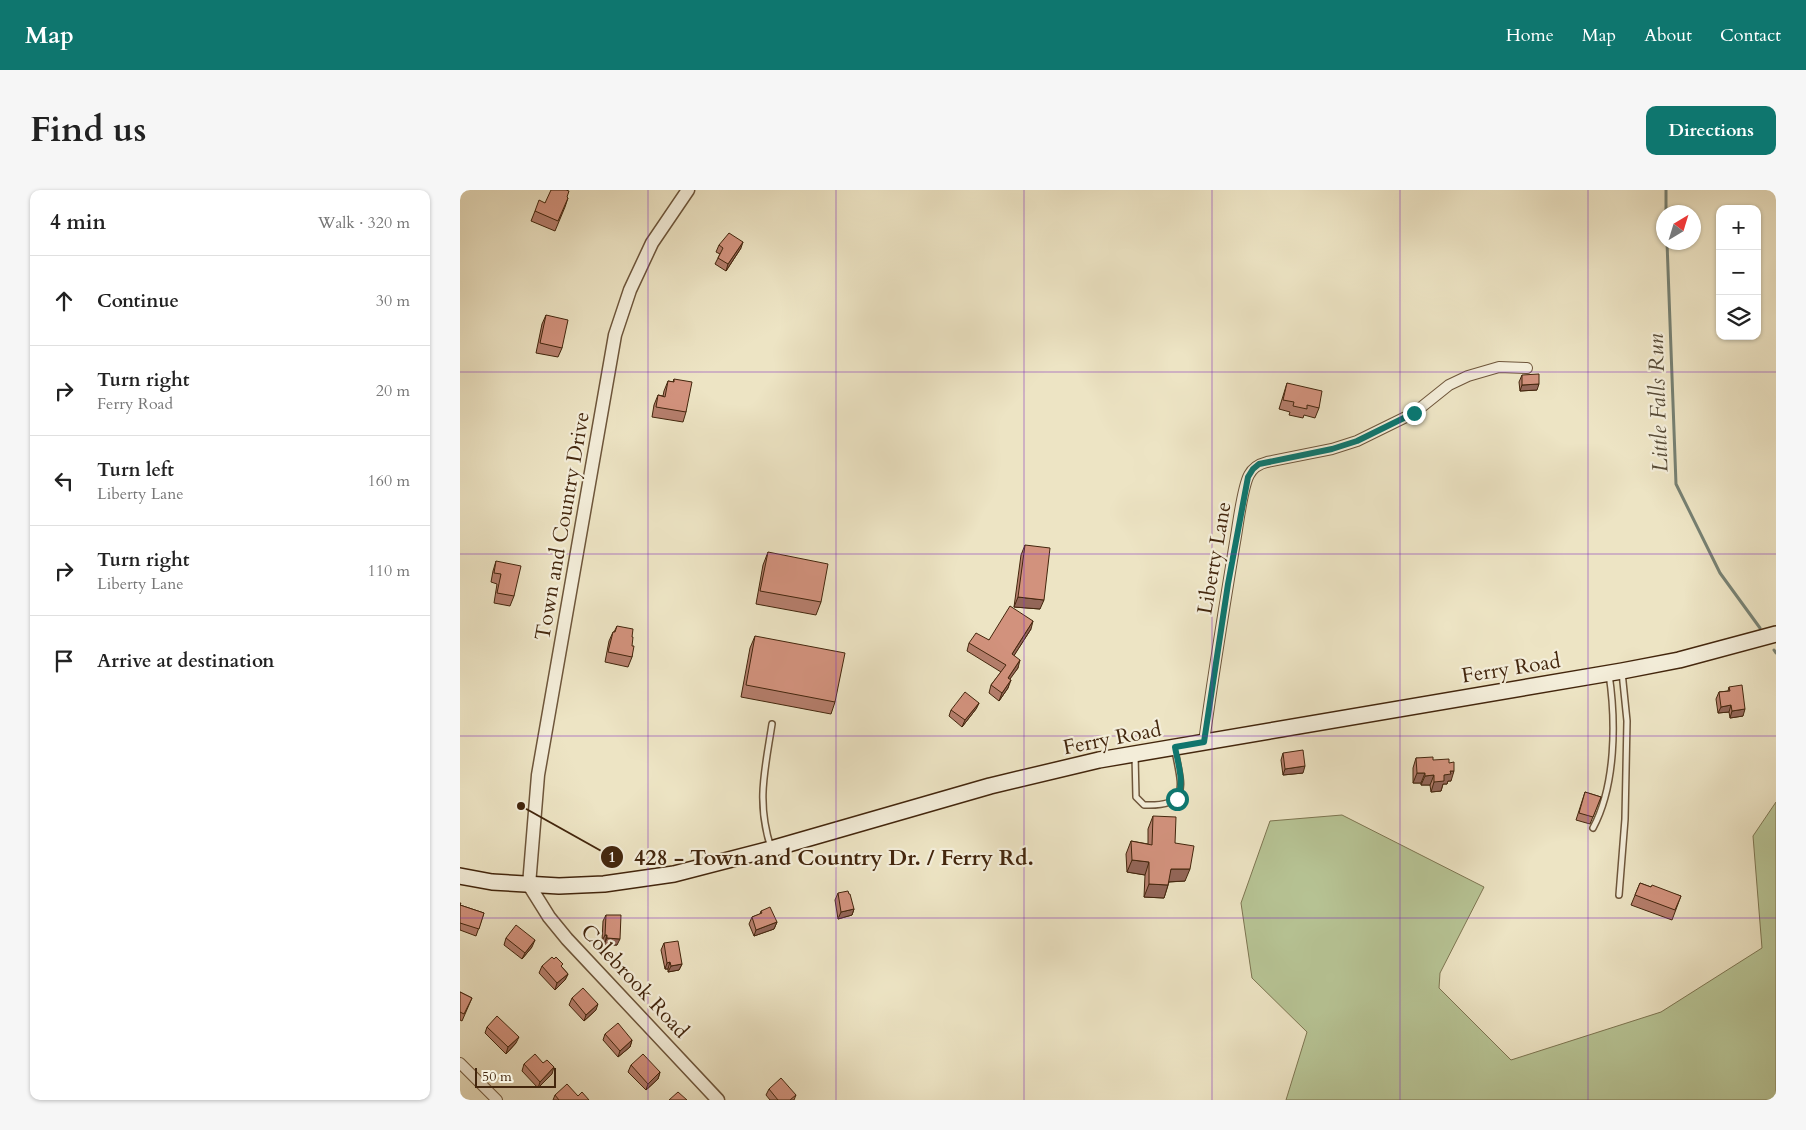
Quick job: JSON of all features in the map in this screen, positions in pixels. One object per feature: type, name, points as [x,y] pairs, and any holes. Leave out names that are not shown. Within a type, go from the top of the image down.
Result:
[{"type":"main road","name":"Ferry Road","points":[[460,876],[529,885],[559,886],[604,884],[674,874],[771,849],[990,786],[1062,769],[1135,754],[1679,660],[1776,634]]},
{"type":"street","name":"Town and Country Drive","points":[[529,885],[538,775],[615,335],[630,290],[652,243],[688,190]]},
{"type":"street","name":"Liberty Lane","points":[[1204,742],[1238,527],[1248,477],[1253,469],[1259,464],[1332,449],[1357,441],[1414,413],[1449,385],[1468,376],[1499,367],[1527,368]]},
{"type":"street","name":"Colebrook Road","points":[[529,885],[549,917],[567,939],[718,1100]]},
{"type":"street","points":[[460,1062],[497,1100]]},
{"type":"lane","points":[[1593,828],[1601,812],[1606,795],[1614,729],[1613,698],[1615,672]]},
{"type":"lane","points":[[1615,672],[1627,721],[1625,819],[1619,895]]},
{"type":"lane","points":[[771,849],[765,831],[761,795],[772,724]]},
{"type":"lane","points":[[1135,754],[1136,797],[1144,805],[1154,806],[1172,803],[1177,799],[1181,784],[1175,747]]},
{"type":"green space","points":[[1776,802],[1776,1100],[1286,1100],[1307,1032],[1252,978],[1241,903],[1270,821],[1342,815],[1484,887],[1440,973],[1439,988],[1511,1060],[1661,1012],[1762,948],[1753,836]]},
{"type":"building","points":[[551,190],[569,191],[558,221],[535,211],[539,200],[545,203]]},
{"type":"building","points":[[729,233],[743,242],[728,264],[718,258],[723,248],[719,245]]},
{"type":"building","points":[[546,315],[568,320],[562,348],[540,343]]},
{"type":"building","points":[[1539,374],[1539,384],[1522,385],[1522,375]]},
{"type":"building","points":[[674,379],[692,382],[686,412],[656,407],[658,395],[665,397],[668,381],[674,382]]},
{"type":"building","points":[[1287,383],[1322,391],[1319,408],[1307,405],[1307,409],[1293,406],[1294,402],[1283,400]]},
{"type":"building","points":[[1025,545],[1050,548],[1044,600],[1018,597]]},
{"type":"building","points":[[768,552],[828,564],[821,602],[760,591]]},
{"type":"building","points":[[496,561],[521,566],[514,596],[497,593],[501,574],[494,573]]},
{"type":"building","points":[[1010,606],[1033,621],[1012,654],[1020,660],[1008,678],[1011,680],[1002,693],[991,685],[1006,665],[969,643],[976,633],[989,640]]},
{"type":"building","points":[[617,626],[633,629],[632,646],[634,646],[632,657],[608,652],[613,632],[615,632]]},
{"type":"building","points":[[755,636],[845,653],[835,702],[746,685]]},
{"type":"building","points":[[1742,685],[1745,709],[1732,711],[1731,705],[1721,707],[1719,692],[1730,691],[1729,687]]},
{"type":"building","points":[[965,692],[979,703],[965,720],[951,710]]},
{"type":"building","points":[[1303,750],[1305,766],[1285,769],[1283,753]]},
{"type":"building","points":[[1433,757],[1433,760],[1449,759],[1449,763],[1454,762],[1454,771],[1450,771],[1451,774],[1444,775],[1444,781],[1434,782],[1434,775],[1425,776],[1425,773],[1417,773],[1416,758]]},
{"type":"building","points":[[1585,792],[1601,797],[1593,817],[1579,813]]},
{"type":"building","points":[[1153,816],[1176,817],[1175,843],[1194,846],[1190,869],[1171,869],[1168,885],[1149,884],[1149,862],[1132,860],[1131,841],[1152,845]]},
{"type":"building","points":[[1640,883],[1651,887],[1652,885],[1681,896],[1675,910],[1635,895]]},
{"type":"building","points":[[848,891],[854,909],[841,912],[838,893]]},
{"type":"building","points":[[460,905],[484,913],[479,929],[460,923]]},
{"type":"building","points":[[770,907],[777,922],[756,930],[752,917]]},
{"type":"building","points":[[606,915],[621,915],[620,939],[607,938],[607,935],[605,935]]},
{"type":"building","points":[[516,925],[535,940],[525,953],[506,938]]},
{"type":"building","points":[[678,941],[682,964],[671,966],[670,962],[667,963],[664,943]]},
{"type":"building","points":[[552,957],[554,959],[556,957],[563,964],[561,966],[568,974],[557,983],[542,966]]},
{"type":"building","points":[[583,988],[598,1004],[586,1015],[572,998]]},
{"type":"building","points":[[460,992],[472,998],[464,1014],[460,1012]]},
{"type":"building","points":[[497,1016],[519,1037],[508,1047],[487,1027]]},
{"type":"building","points":[[618,1023],[632,1040],[620,1051],[605,1034]]},
{"type":"building","points":[[535,1054],[543,1063],[547,1060],[554,1067],[540,1082],[524,1064]]},
{"type":"building","points":[[643,1054],[660,1072],[648,1084],[631,1065]]},
{"type":"building","points":[[781,1078],[796,1095],[790,1100],[778,1100],[769,1089]]},
{"type":"building","points":[[567,1084],[578,1096],[582,1092],[589,1100],[559,1100],[555,1095]]},
{"type":"building","points":[[678,1092],[687,1100],[669,1100]]},
{"type":"waterway","name":"Little Falls Run","points":[[1666,190],[1666,205]]},
{"type":"waterway","name":"Little Falls Run","points":[[1667,250],[1676,484],[1720,573],[1760,628]]},
{"type":"place","name":"428 - Town and Country Dr. / Ferry Rd.","points":[[521,806]]},
{"type":"route","points":[[1177,799],[1181,784],[1175,747],[1204,742],[1228,584],[1248,477],[1259,464],[1307,455],[1357,441],[1414,413]]}]
